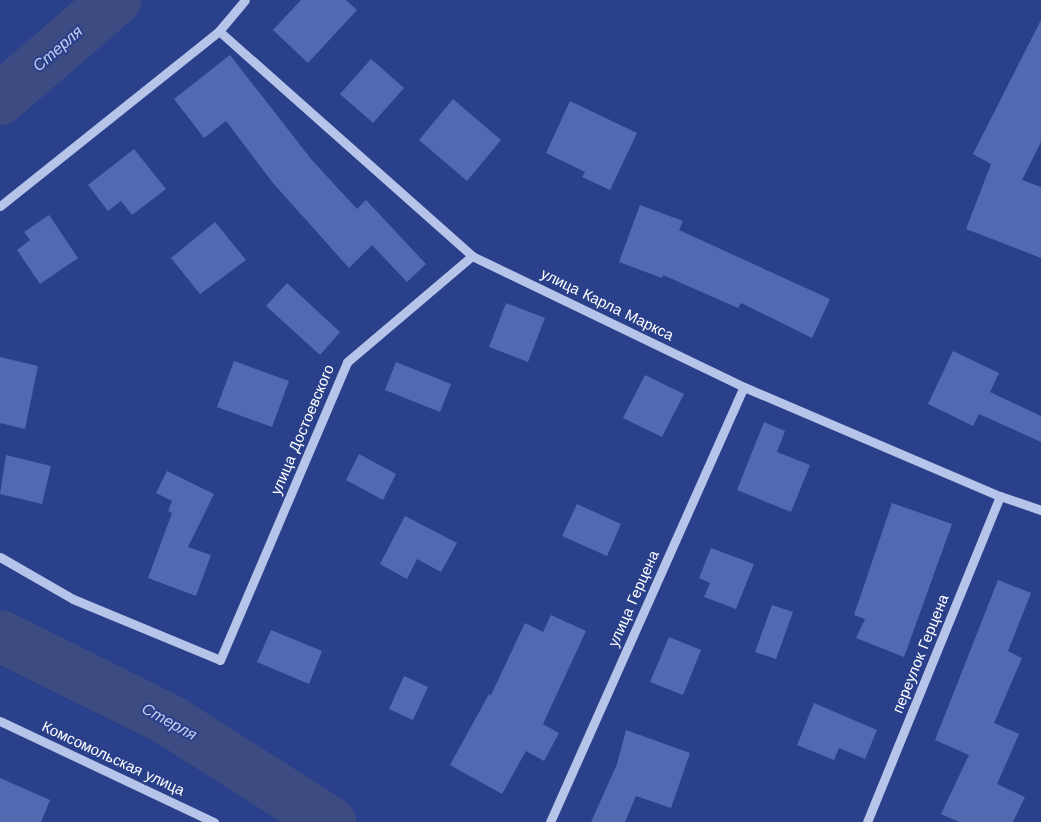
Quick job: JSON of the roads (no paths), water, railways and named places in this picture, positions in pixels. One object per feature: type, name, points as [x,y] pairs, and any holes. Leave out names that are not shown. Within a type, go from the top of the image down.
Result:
[{"type":"street","points":[[0,206],[219,31],[245,0]]},
{"type":"street","name":"улица Карла Маркса","points":[[219,31],[472,256],[744,387],[1000,496],[1041,510]]},
{"type":"street","name":"улица Достоевского","points":[[0,557],[73,599],[220,660],[347,362],[472,256]]},
{"type":"street","name":"улица Герцена","points":[[550,822],[744,387]]},
{"type":"street","name":"переулок Герцена","points":[[867,822],[1000,496]]},
{"type":"street","name":"Комсомольская улица","points":[[0,721],[214,822]]},
{"type":"waterway","name":"Стерля","points":[[0,99],[115,0]]},
{"type":"waterway","name":"Стерля","points":[[0,636],[169,720],[330,822]]}]
